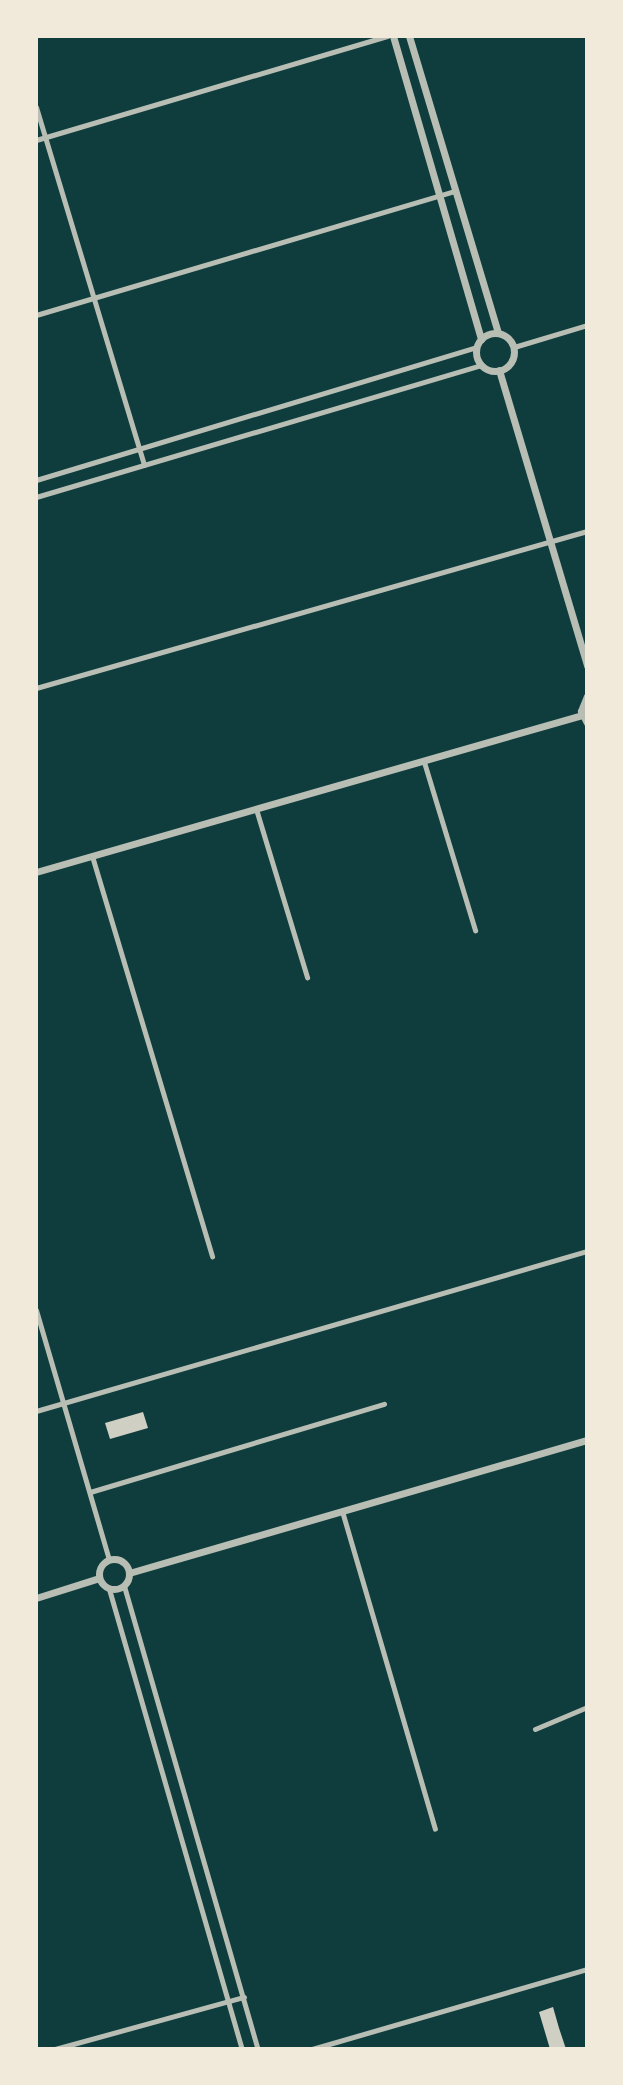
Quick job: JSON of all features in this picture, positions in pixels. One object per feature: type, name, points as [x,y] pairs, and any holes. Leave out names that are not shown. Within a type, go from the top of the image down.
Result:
[{"type":"street","points":[[36,140],[391,36],[441,195],[481,339]]},
{"type":"street","points":[[409,36],[498,333],[514,347]]},
{"type":"street","points":[[36,107],[144,465]]},
{"type":"street","points":[[36,315],[456,191]]},
{"type":"street","points":[[514,347],[587,325]]},
{"type":"street","points":[[36,480],[346,389],[476,347],[481,339],[498,333]]},
{"type":"street","points":[[476,347],[481,365]]},
{"type":"street","points":[[36,497],[481,365],[499,370],[511,363],[514,347]]},
{"type":"street","points":[[499,370],[587,666]]},
{"type":"street","points":[[346,389],[350,403]]},
{"type":"street","points":[[263,414],[267,428]]},
{"type":"street","points":[[36,688],[587,531]]},
{"type":"street","points":[[587,696],[582,715],[587,723]]},
{"type":"street","points":[[36,872],[582,715]]},
{"type":"street","points":[[424,762],[475,930]]},
{"type":"street","points":[[256,809],[307,977]]},
{"type":"street","points":[[92,856],[212,1256]]},
{"type":"street","points":[[36,1411],[587,1251]]},
{"type":"street","points":[[36,1310],[109,1559]]},
{"type":"street","points":[[90,1492],[384,1404]]},
{"type":"street","points":[[129,1573],[587,1440]]},
{"type":"street","points":[[342,1510],[435,1829]]},
{"type":"street","points":[[109,1559],[123,1562],[129,1573],[124,1586],[258,2049]]},
{"type":"street","points":[[109,1559],[100,1567],[99,1578],[109,1589],[242,2049]]},
{"type":"street","points":[[36,1598],[99,1578]]},
{"type":"street","points":[[109,1589],[124,1586]]},
{"type":"street","points":[[535,1729],[587,1707]]},
{"type":"street","points":[[156,1751],[171,1747]]},
{"type":"street","points":[[312,2049],[587,1969]]},
{"type":"street","points":[[55,2049],[244,1997]]},
{"type":"building","points":[[143,1412],[148,1428],[110,1439],[105,1423]]},
{"type":"building","points":[[553,2007],[566,2049],[550,2049],[539,2012]]}]
